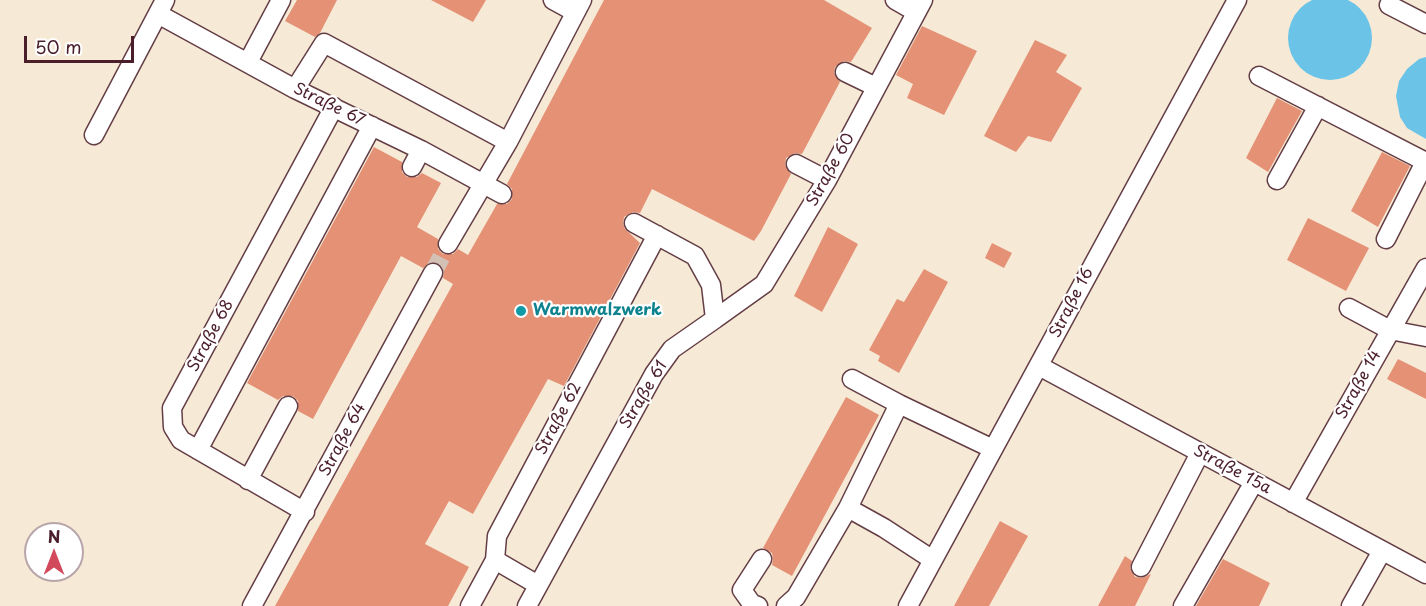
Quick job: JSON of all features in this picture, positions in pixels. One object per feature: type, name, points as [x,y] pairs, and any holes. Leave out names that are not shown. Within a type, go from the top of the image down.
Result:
[{"type":"street","points":[[248,62],[281,0]]},
{"type":"street","points":[[448,244],[508,142],[578,6],[553,0]]},
{"type":"street","points":[[896,0],[919,6]]},
{"type":"street","name":"Straße 16","points":[[908,606],[1237,0]]},
{"type":"street","points":[[1389,5],[1426,24]]},
{"type":"street","name":"Straße 60","points":[[715,319],[764,284],[827,180],[919,6]]},
{"type":"street","points":[[94,135],[162,7]]},
{"type":"street","name":"Straße 67","points":[[162,7],[248,62],[296,89],[421,150],[502,194]]},
{"type":"street","points":[[296,89],[324,43],[508,142]]},
{"type":"street","points":[[845,72],[876,87]]},
{"type":"street","points":[[1259,76],[1426,162],[1386,239]]},
{"type":"street","points":[[1276,180],[1318,106]]},
{"type":"street","name":"Straße 68","points":[[305,512],[181,440],[173,427],[172,408],[334,107]]},
{"type":"street","points":[[198,450],[372,126]]},
{"type":"street","points":[[412,168],[421,150]]},
{"type":"street","points":[[796,164],[827,180]]},
{"type":"street","points":[[634,223],[695,256],[711,285],[715,319]]},
{"type":"street","name":"Straße 62","points":[[470,606],[495,560],[497,536],[657,235]]},
{"type":"street","name":"Straße 14","points":[[1293,503],[1426,268]]},
{"type":"street","name":"Straße 64","points":[[252,606],[433,273]]},
{"type":"street","points":[[1349,308],[1390,330],[1426,337]]},
{"type":"street","name":"Straße 61","points":[[527,606],[654,374],[672,349],[715,319]]},
{"type":"street","name":"Straße 15a","points":[[1039,366],[1426,574]]},
{"type":"street","points":[[852,379],[993,449]]},
{"type":"street","points":[[786,606],[796,597],[848,508],[899,404]]},
{"type":"street","points":[[248,480],[288,406]]},
{"type":"street","points":[[1141,567],[1200,453]]},
{"type":"street","points":[[1183,606],[1254,482]]},
{"type":"street","points":[[848,508],[933,560]]},
{"type":"street","points":[[1352,606],[1382,550]]},
{"type":"street","points":[[495,560],[538,585]]},
{"type":"street","points":[[758,606],[752,604],[742,590],[762,560]]},
{"type":"water","points":[[1330,-4],[1346,-1],[1360,8],[1369,22],[1372,38],[1369,54],[1360,68],[1346,77],[1330,80],[1314,77],[1300,68],[1291,54],[1288,38],[1291,22],[1300,8],[1314,-1]]},
{"type":"water","points":[[1426,57],[1426,139],[1407,128],[1400,117],[1396,96],[1399,81],[1407,69],[1419,59]]},
{"type":"building","points":[[297,0],[337,0],[320,33],[315,37],[285,21]]},
{"type":"building","points":[[431,0],[486,0],[473,22]]},
{"type":"building","name":"Warmwalzwerk","points":[[604,0],[824,0],[872,28],[851,62],[844,61],[835,67],[834,73],[840,82],[802,154],[795,153],[786,158],[785,165],[791,174],[754,241],[652,189],[640,213],[633,212],[624,217],[625,229],[640,243],[564,386],[548,379],[473,514],[449,501],[425,544],[469,567],[448,606],[275,606],[453,284],[443,278],[444,272],[439,263],[432,262],[423,268],[401,256],[313,419],[298,411],[298,401],[293,396],[283,396],[278,400],[247,383],[374,147],[402,162],[402,172],[407,177],[417,177],[422,173],[441,183],[417,227],[438,239],[438,249],[443,254],[453,254],[458,249],[468,255],[497,204],[507,204],[512,199],[512,189],[507,184]]},
{"type":"building","points":[[922,26],[977,51],[944,115],[907,98],[913,84],[896,75]]},
{"type":"building","points":[[1035,40],[1067,55],[1056,72],[1082,88],[1051,142],[1028,136],[1016,152],[984,136]]},
{"type":"building","points":[[1277,98],[1302,111],[1268,172],[1246,158]]},
{"type":"building","points":[[1382,152],[1410,166],[1378,227],[1351,211]]},
{"type":"building","points":[[1308,218],[1369,248],[1346,291],[1287,260]]},
{"type":"building","points":[[828,227],[858,244],[822,312],[794,296]]},
{"type":"building","points":[[992,243],[1012,253],[1004,268],[985,258]]},
{"type":"building","points":[[924,269],[948,282],[899,373],[878,361],[880,356],[869,350],[897,299],[904,302]]},
{"type":"building","points":[[1398,359],[1426,373],[1426,399],[1387,379]]},
{"type":"building","points":[[846,397],[879,415],[792,576],[772,565],[772,553],[763,548]]},
{"type":"building","points":[[1000,521],[1028,536],[989,606],[954,606]]},
{"type":"building","points":[[1125,556],[1132,561],[1130,568],[1135,577],[1142,578],[1151,574],[1135,606],[1098,606]]},
{"type":"building","points":[[1223,559],[1270,583],[1259,606],[1196,606]]},
{"type":"tunnel","points":[[433,273],[448,244]]},
{"type":"place","name":"Warmwalzwerk","points":[[521,311]]}]
